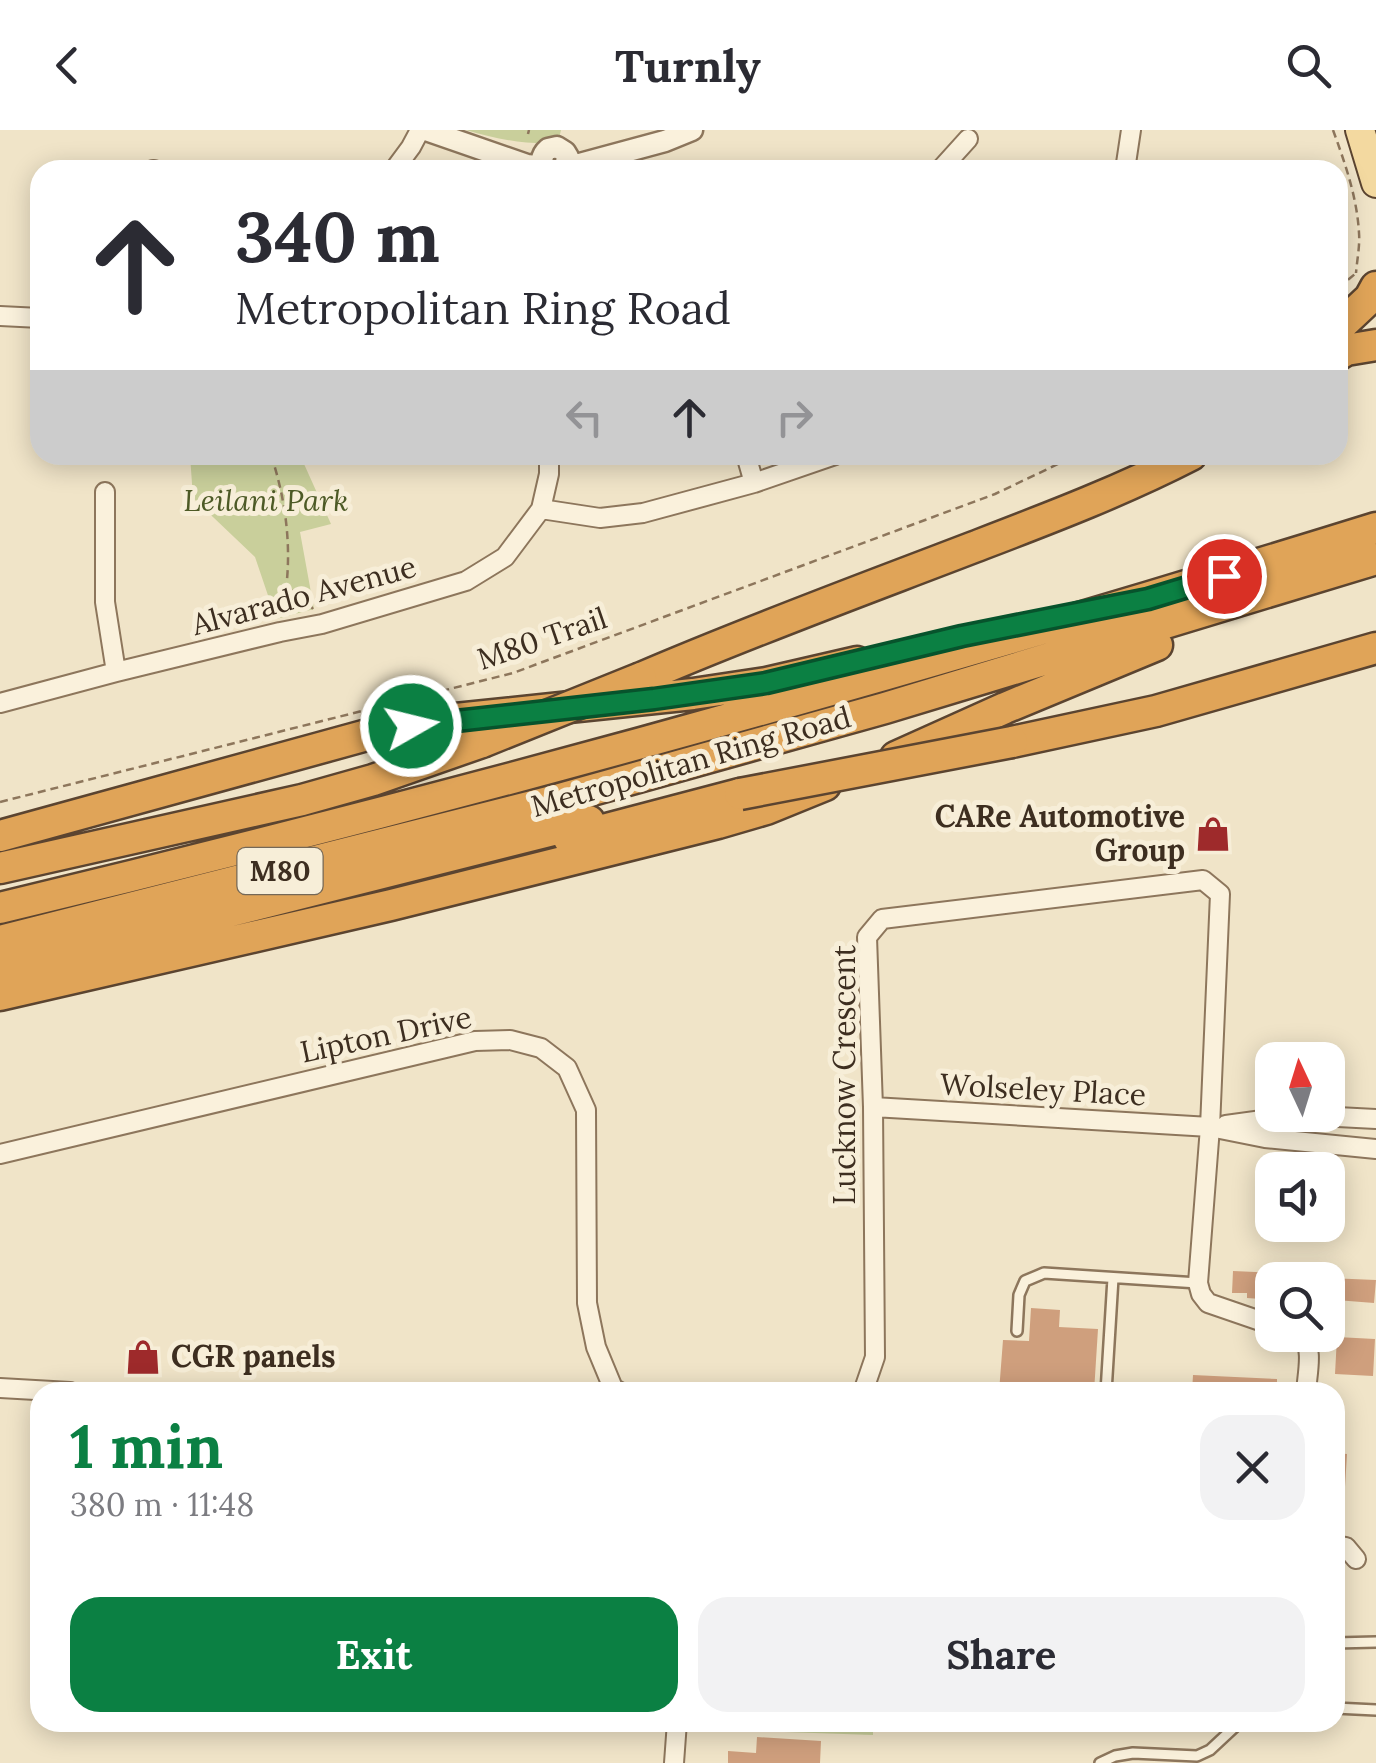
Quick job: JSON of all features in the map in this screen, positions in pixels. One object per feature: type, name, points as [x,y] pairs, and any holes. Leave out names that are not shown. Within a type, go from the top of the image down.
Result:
[{"type":"highway","points":[[1348,319],[1370,298],[1366,280]]},
{"type":"highway","points":[[1348,350],[1376,344]]},
{"type":"highway","points":[[10,866],[302,800],[372,780],[482,742],[1055,516],[1172,465]]},
{"type":"highway","name":"Metropolitan Ring Road","points":[[0,908],[575,760],[1148,599],[1376,528]]},
{"type":"highway","name":"Metropolitan Ring Road","points":[[0,941],[560,800],[885,708],[1376,560]]},
{"type":"highway","points":[[0,995],[391,905],[766,808],[923,746],[1330,573]]},
{"type":"highway","points":[[0,836],[366,735],[456,720],[766,683],[962,636],[1148,599]]},
{"type":"highway","points":[[0,967],[596,819],[1012,742],[1156,711],[1374,652]]},
{"type":"highway","points":[[0,982],[461,868],[740,794]]},
{"type":"main road","points":[[1360,130],[1376,182]]},
{"type":"street","points":[[398,160],[410,130]]},
{"type":"street","points":[[401,160],[423,130],[499,154],[536,160]]},
{"type":"street","points":[[574,160],[664,141],[692,130]]},
{"type":"street","points":[[1126,160],[1131,130]]},
{"type":"street","points":[[949,160],[968,139]]},
{"type":"street","points":[[0,316],[30,318]]},
{"type":"street","points":[[549,465],[543,503],[600,518],[643,513],[806,465]]},
{"type":"street","points":[[749,465],[754,483]]},
{"type":"street","points":[[105,492],[105,602],[116,672]]},
{"type":"street","name":"Alvarado Avenue","points":[[0,703],[322,624],[466,581],[506,557],[543,503]]},
{"type":"street","name":"Lucknow Crescent","points":[[866,1382],[874,1357],[873,1107],[867,937],[882,918],[1203,880],[1220,894],[1210,1127]]},
{"type":"street","name":"Lipton Drive","points":[[0,1154],[475,1040],[510,1040],[541,1048],[567,1068],[586,1110],[587,1303],[609,1382]]},
{"type":"street","name":"Wolseley Place","points":[[873,1107],[1210,1127],[1293,1142],[1376,1149]]},
{"type":"street","name":"Wolseley Place","points":[[1210,1127],[1299,1115],[1376,1120]]},
{"type":"street","points":[[1210,1127],[1198,1283],[1208,1302],[1255,1319]]},
{"type":"street","points":[[1307,1382],[1309,1352]]},
{"type":"street","points":[[0,1388],[30,1390]]},
{"type":"street","points":[[1345,1548],[1356,1559]]},
{"type":"street","points":[[674,1763],[676,1732]]},
{"type":"lane","points":[[1017,1331],[1019,1296],[1025,1281],[1044,1273],[1198,1283]]},
{"type":"lane","points":[[1107,1382],[1113,1278]]},
{"type":"lane","points":[[1345,1642],[1376,1642]]},
{"type":"lane","points":[[1345,1708],[1376,1710]]},
{"type":"lane","points":[[1100,1763],[1133,1754],[1196,1756],[1210,1750],[1229,1732]]},
{"type":"path","points":[[1333,130],[1344,160]]},
{"type":"path","points":[[1348,176],[1366,280]]},
{"type":"path","points":[[274,465],[286,515],[288,589],[281,617]]},
{"type":"path","name":"M80 Trail","points":[[0,802],[513,673],[995,494],[1056,465]]},
{"type":"path","points":[[288,589],[313,609]]},
{"type":"green space","points":[[466,130],[561,130],[558,143],[546,143],[511,141]]},
{"type":"green space","name":"Leilani Park","points":[[191,465],[304,465],[331,524],[300,532],[314,609],[276,619],[255,557],[193,498]]},
{"type":"green space","points":[[786,1732],[873,1732],[873,1735]]},
{"type":"building","points":[[1233,1271],[1255,1272],[1255,1299],[1247,1298],[1247,1293],[1232,1293]]},
{"type":"building","points":[[1345,1279],[1376,1280],[1374,1303],[1345,1301]]},
{"type":"building","points":[[1031,1308],[1060,1310],[1059,1327],[1098,1329],[1095,1382],[1000,1382],[1003,1340],[1029,1341]]},
{"type":"building","points":[[1345,1337],[1375,1339],[1373,1376],[1335,1374],[1336,1352],[1345,1352]]},
{"type":"building","points":[[1193,1375],[1277,1379],[1277,1382],[1193,1382]]},
{"type":"building","points":[[757,1737],[821,1741],[820,1763],[728,1763],[728,1751],[756,1753]]},
{"type":"place","name":"CARe Automotive Group","points":[[1213,834]]},
{"type":"place","name":"CGR panels","points":[[143,1357]]},
{"type":"route","points":[[411,726],[766,683],[962,636],[1148,599],[1224,576]]}]
